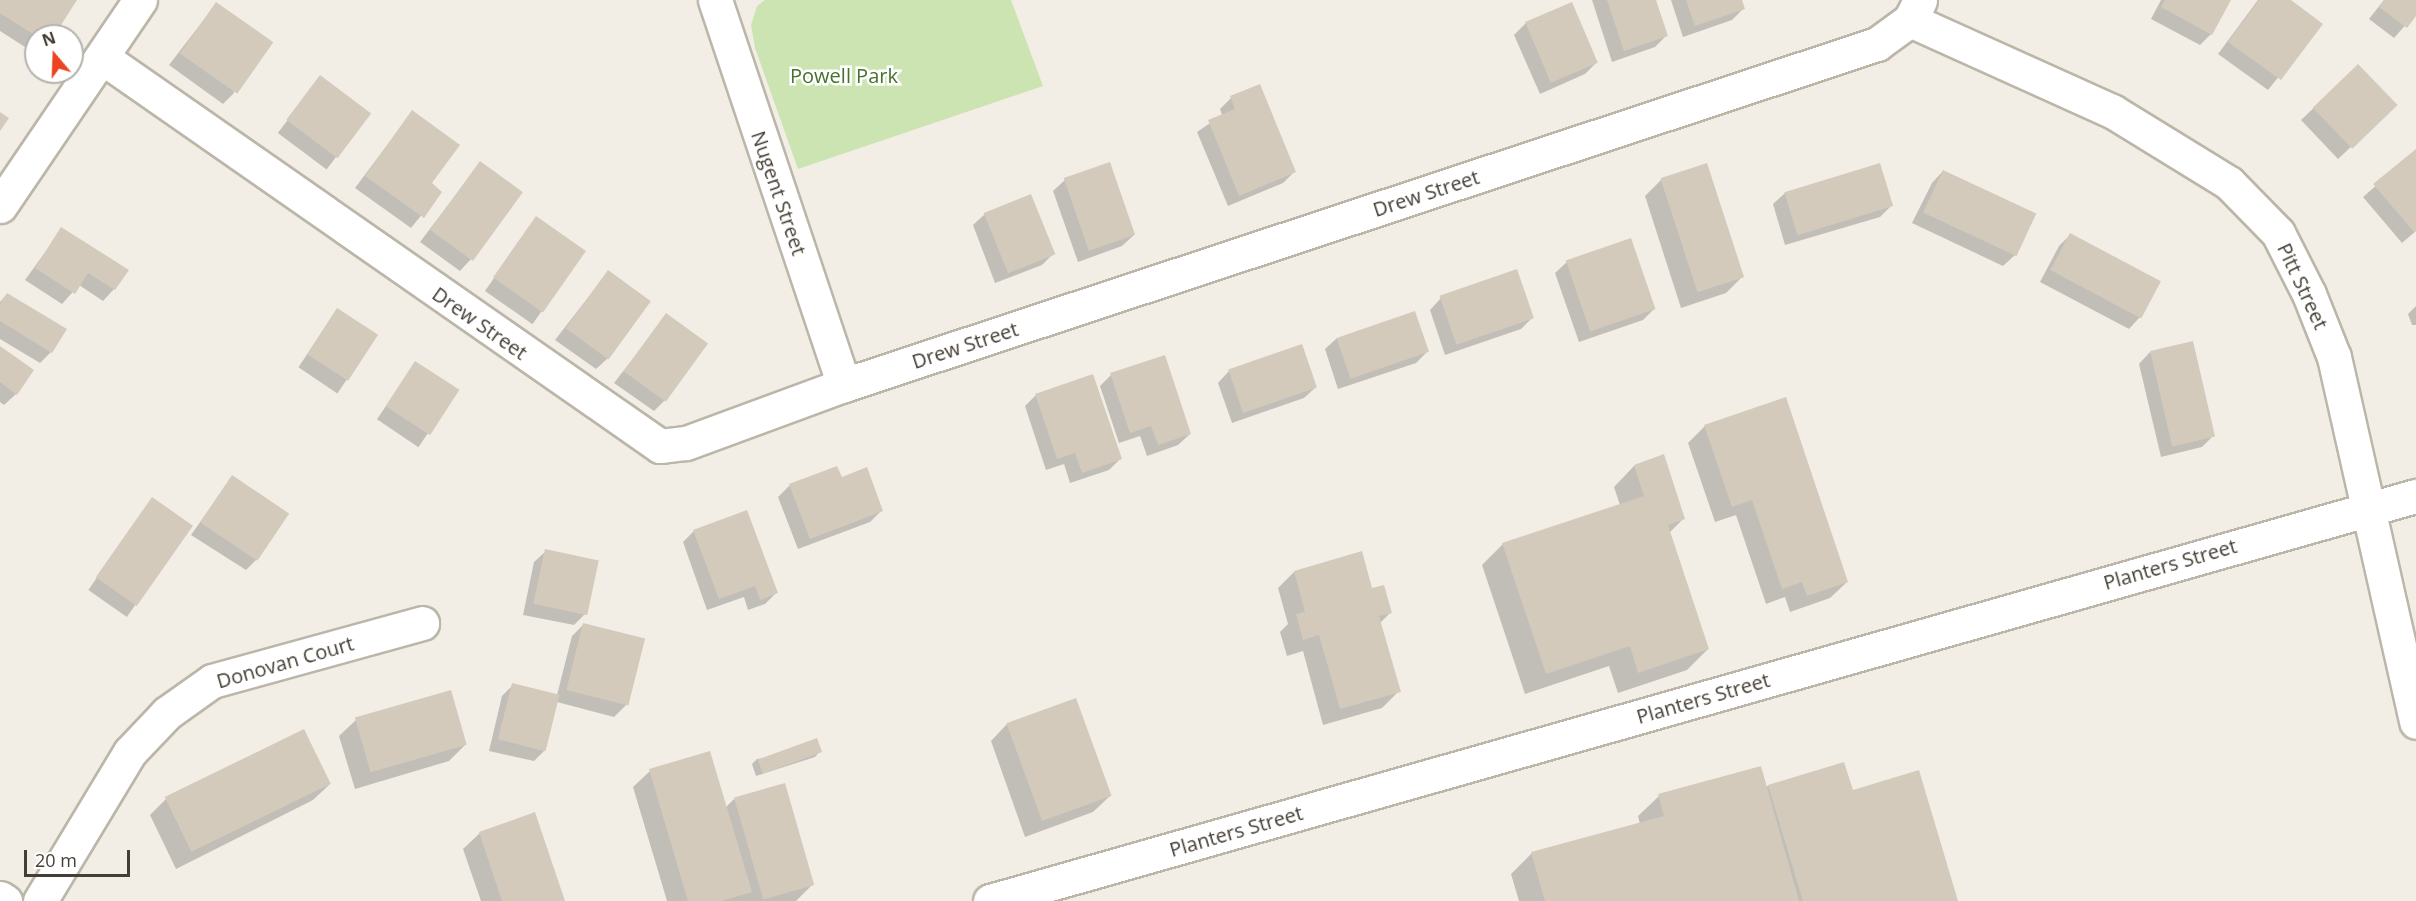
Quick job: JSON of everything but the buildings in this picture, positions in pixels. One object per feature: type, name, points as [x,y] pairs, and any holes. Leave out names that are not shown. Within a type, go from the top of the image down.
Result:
[{"type":"street","points":[[0,206],[103,58],[140,0]]},
{"type":"street","name":"Nugent Street","points":[[715,0],[844,385]]},
{"type":"street","name":"Drew Street","points":[[103,58],[660,446],[686,443],[844,385],[1877,44],[1915,10]]},
{"type":"street","name":"Pitt Street","points":[[1915,10],[2112,111],[2229,183],[2278,233],[2309,294],[2334,357],[2370,507],[2416,722]]},
{"type":"street","name":"Planters Street","points":[[990,901],[2370,507],[2416,496]]},
{"type":"street","name":"Donovan Court","points":[[40,901],[130,752],[176,707],[212,681],[422,623]]},
{"type":"street","points":[[0,898],[5,901]]},
{"type":"green space","name":"Powell Park","points":[[765,0],[1011,0],[1043,86],[798,169],[755,48],[751,25],[757,6]]}]
